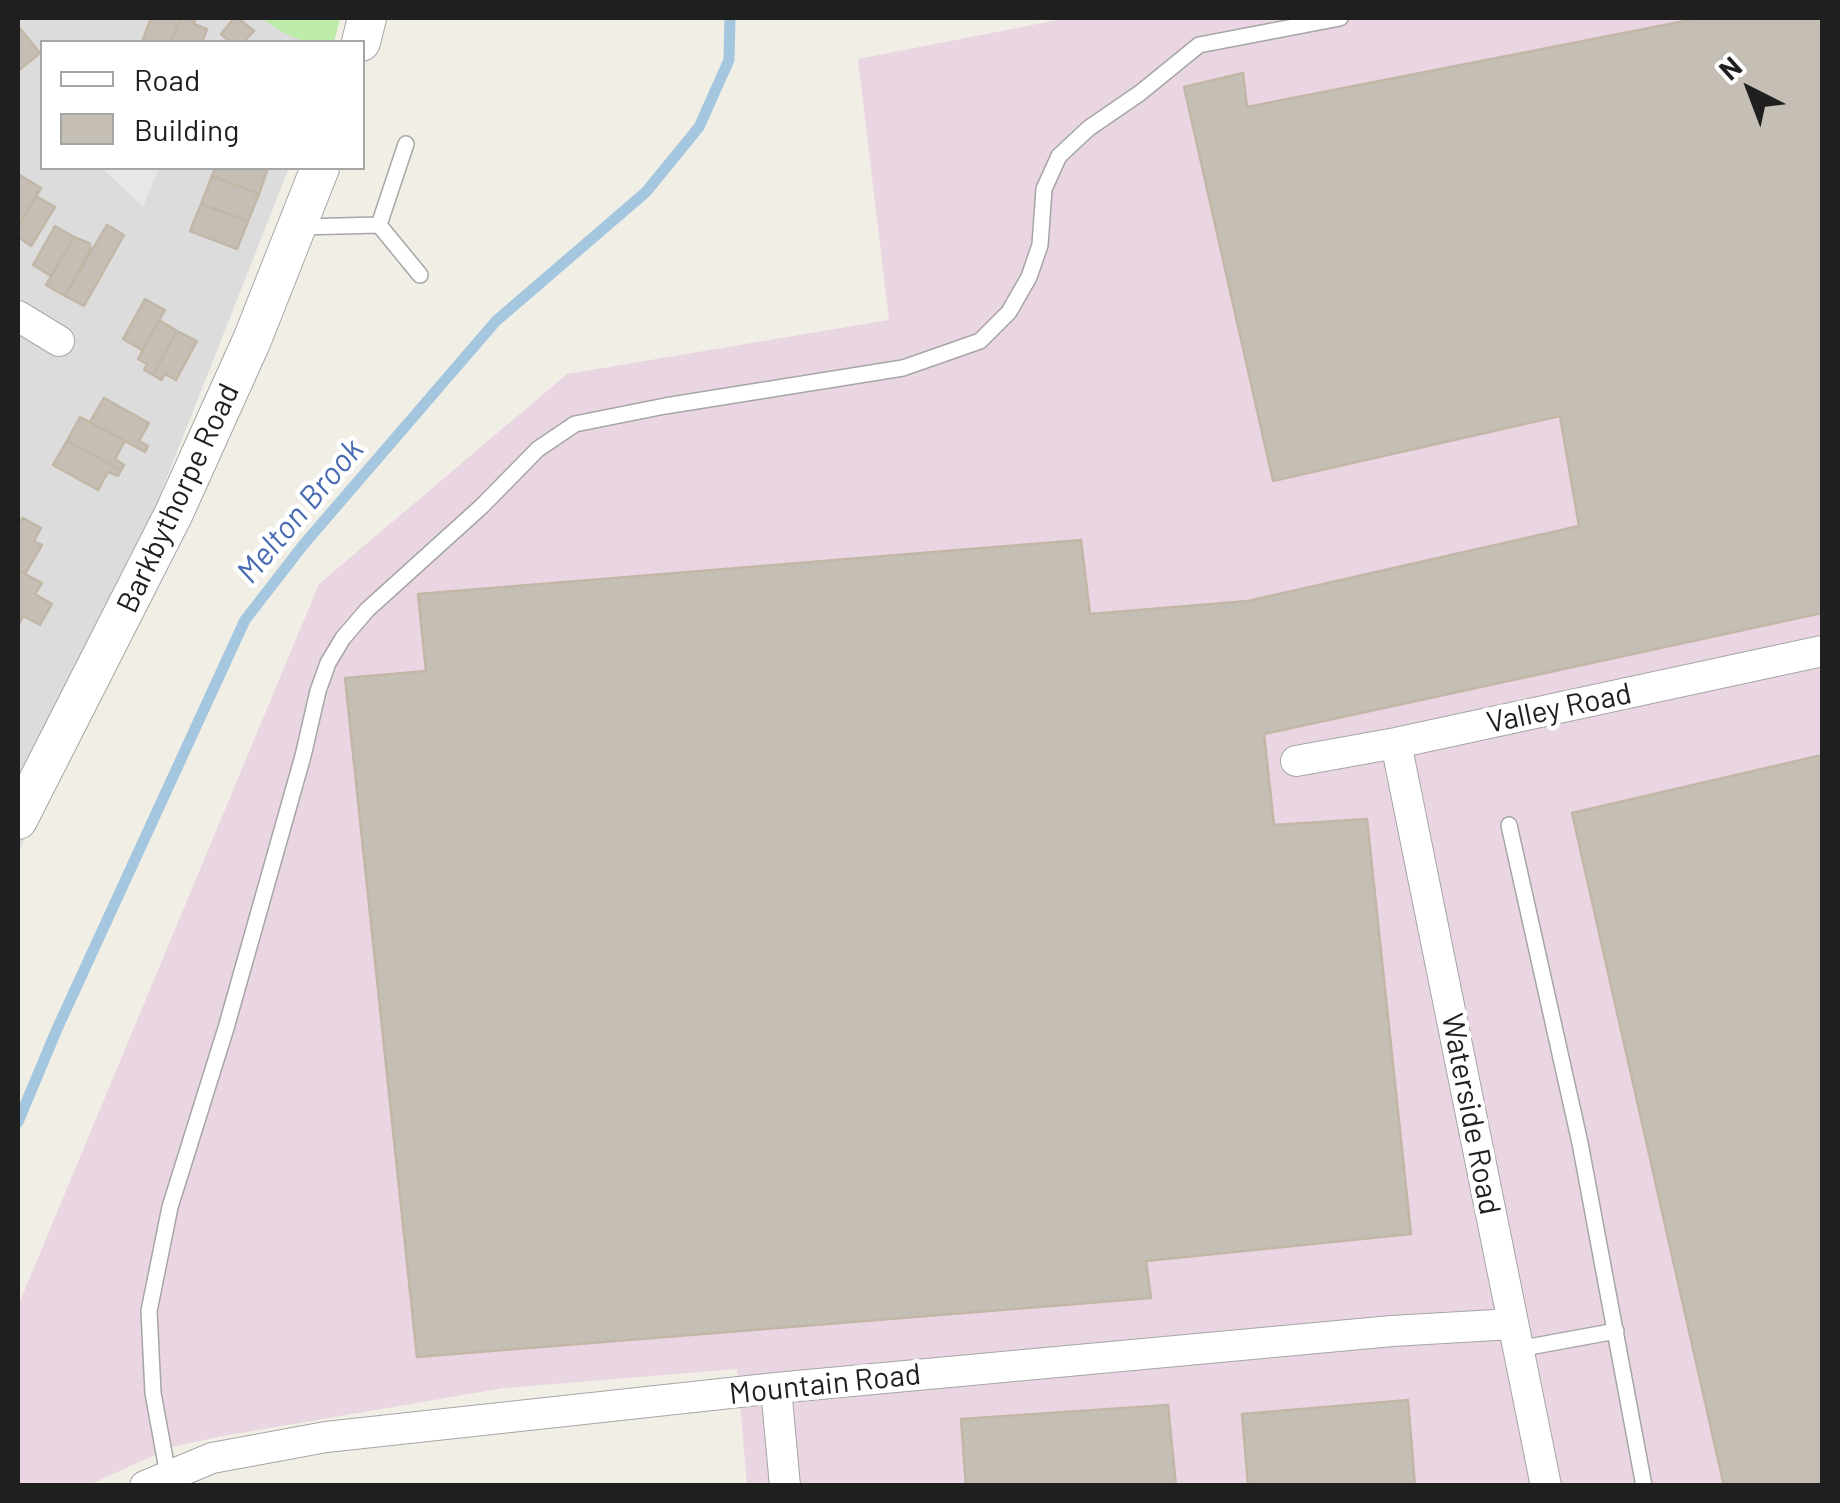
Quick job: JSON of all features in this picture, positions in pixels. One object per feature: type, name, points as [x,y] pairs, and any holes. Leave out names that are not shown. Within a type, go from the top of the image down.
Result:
[{"type":"street","name":"Barkbythorpe Road","points":[[18,820],[174,513],[246,355],[319,170]]},
{"type":"street","points":[[18,316],[59,341]]},
{"type":"street","name":"Valley Road","points":[[1296,761],[1822,651]]},
{"type":"street","name":"Waterside Road","points":[[1396,743],[1546,1486]]},
{"type":"street","name":"Mountain Road","points":[[156,1480],[212,1458],[326,1437],[776,1388],[1392,1331],[1515,1336]]},
{"type":"street","points":[[776,1388],[785,1486]]},
{"type":"lane","points":[[156,1480],[149,1311],[170,1207],[242,973],[318,691],[343,638],[367,610],[482,506],[538,449],[575,424],[904,368],[980,341],[1009,312],[1030,277],[1040,245],[1044,188],[1059,156],[1089,128],[1140,93],[1199,44],[1340,18]]},
{"type":"lane","points":[[379,225],[406,144]]},
{"type":"lane","points":[[296,227],[379,225]]},
{"type":"lane","points":[[379,225],[420,275]]},
{"type":"lane","points":[[1509,825],[1580,1142],[1644,1486]]},
{"type":"lane","points":[[1515,1336],[1616,1332]]},
{"type":"shaded area","points":[[18,18],[340,18],[334,40],[40,40],[40,170],[288,170],[18,855]]},
{"type":"shaded area","points":[[1068,18],[1822,18],[1822,1485],[747,1485],[737,1369],[504,1388],[172,1447],[89,1485],[18,1486],[18,1306],[319,584],[567,374],[889,320],[858,59]]},
{"type":"shaded area","points":[[104,170],[158,170],[143,207]]},
{"type":"green space","points":[[261,18],[340,18],[334,40],[306,40],[280,31]]},
{"type":"building","points":[[151,18],[181,18],[172,40],[143,40]]},
{"type":"building","points":[[181,18],[207,29],[203,40],[172,40]]},
{"type":"building","points":[[234,18],[254,31],[246,40],[228,40],[221,34]]},
{"type":"building","points":[[1700,18],[1822,18],[1822,613],[1264,734],[1274,825],[1367,819],[1411,1234],[1146,1261],[1151,1298],[417,1357],[345,678],[426,671],[418,594],[1081,540],[1090,614],[1248,601],[1579,526],[1560,416],[1273,481],[1184,87],[1243,73],[1247,107]]},
{"type":"building","points":[[18,26],[40,53],[18,71]]},
{"type":"building","points":[[214,170],[267,170],[259,194],[212,176]]},
{"type":"building","points":[[18,174],[41,188],[18,227]]},
{"type":"building","points":[[212,176],[259,194],[248,221],[201,204]]},
{"type":"building","points":[[36,196],[55,207],[31,246],[18,237],[18,227]]},
{"type":"building","points":[[201,204],[248,221],[237,249],[190,231]]},
{"type":"building","points":[[107,225],[124,235],[84,306],[65,296]]},
{"type":"building","points":[[55,226],[74,237],[51,276],[33,265]]},
{"type":"building","points":[[74,237],[89,243],[91,248],[65,296],[46,285]]},
{"type":"building","points":[[145,299],[165,310],[142,350],[123,339]]},
{"type":"building","points":[[159,320],[177,331],[153,375],[144,370],[147,364],[138,359]]},
{"type":"building","points":[[177,331],[197,341],[176,380],[165,374],[161,380],[153,375]]},
{"type":"building","points":[[104,398],[149,423],[139,441],[148,446],[145,452],[90,422]]},
{"type":"building","points":[[80,417],[125,441],[115,459],[124,465],[121,470],[67,441]]},
{"type":"building","points":[[67,441],[121,470],[118,476],[108,472],[98,490],[53,465]]},
{"type":"building","points":[[18,518],[41,528],[34,541],[42,545],[25,574],[18,570]]},
{"type":"building","points":[[18,570],[42,583],[35,594],[52,604],[40,625],[23,616],[18,626]]},
{"type":"building","points":[[1822,755],[1822,1486],[1724,1486],[1572,813]]},
{"type":"building","points":[[1408,1400],[1415,1486],[1248,1486],[1242,1414]]},
{"type":"building","points":[[1168,1405],[1176,1486],[966,1486],[961,1419]]},
{"type":"waterway","name":"Melton Brook","points":[[18,1122],[245,620],[304,544],[496,321],[646,192],[699,127],[729,60],[730,18]]}]
